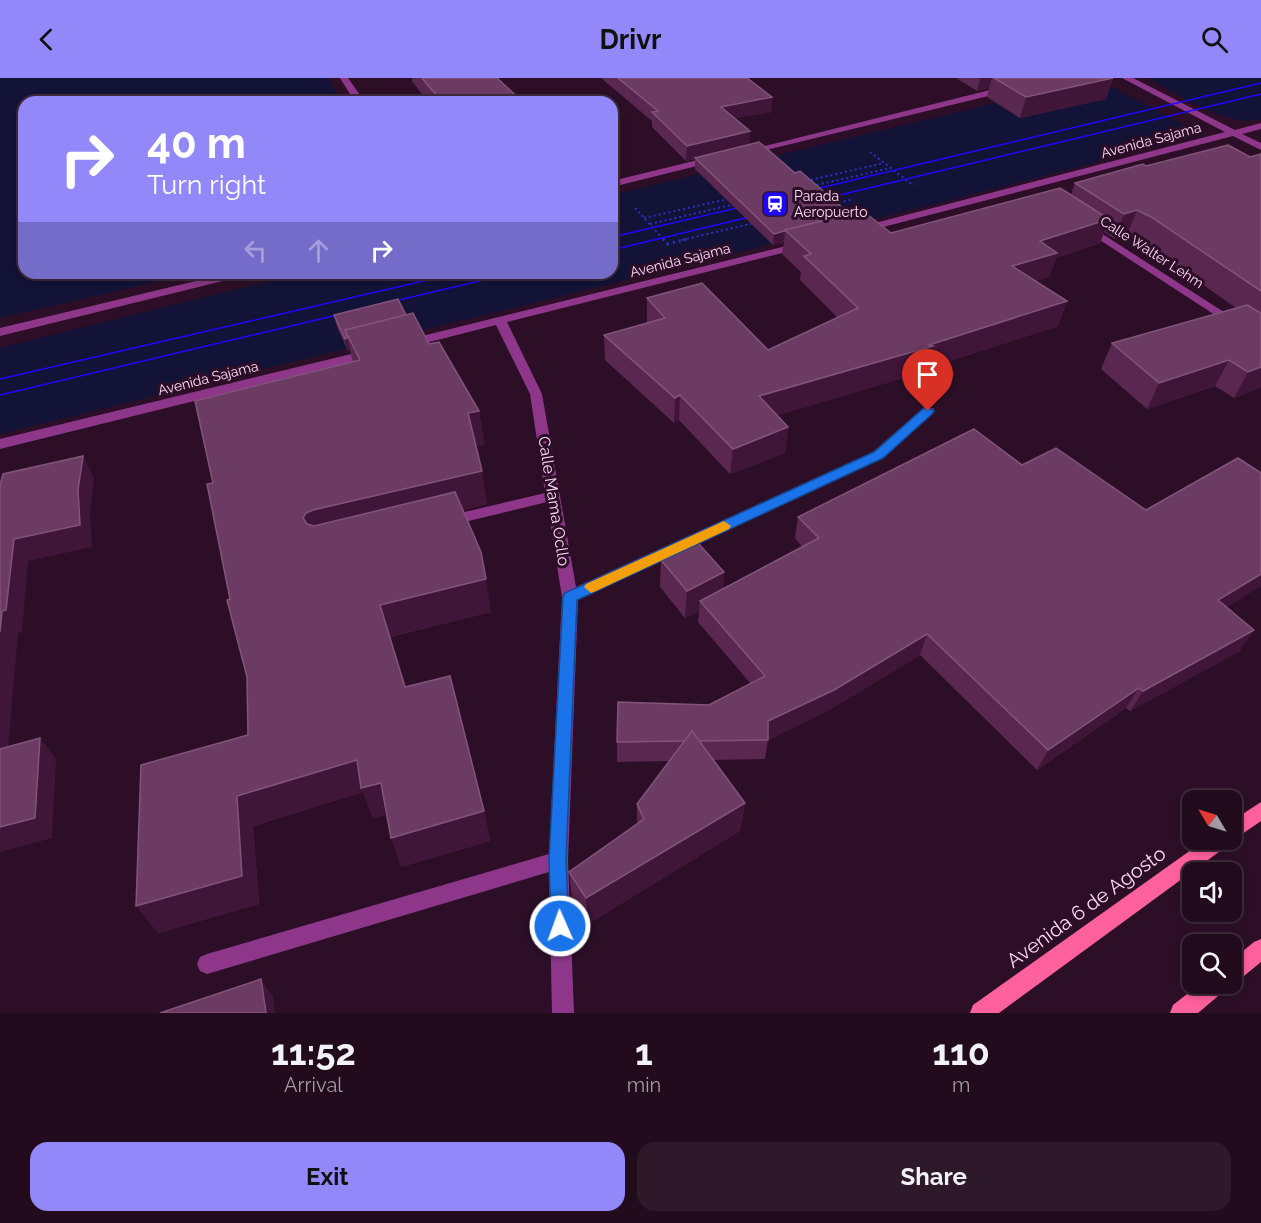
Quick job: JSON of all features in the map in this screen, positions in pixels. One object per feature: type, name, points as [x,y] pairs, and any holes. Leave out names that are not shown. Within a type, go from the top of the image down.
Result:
[{"type":"main road","points":[[1242,824],[1261,810]]},
{"type":"main road","name":"Avenida 6 de Agosto","points":[[981,1013],[1206,850]]},
{"type":"main road","points":[[1242,965],[1261,949]]},
{"type":"main road","points":[[1181,1013],[1205,994]]},
{"type":"street","points":[[344,78],[356,96]]},
{"type":"street","points":[[1126,78],[1261,147]]},
{"type":"street","points":[[738,153],[1019,86]]},
{"type":"street","name":"Avenida Sajama","points":[[852,232],[1031,191],[1261,126]]},
{"type":"street","points":[[618,183],[727,156]]},
{"type":"street","name":"Calle Walter Lehm","points":[[1075,220],[1261,341]]},
{"type":"street","name":"Avenida Sajama","points":[[0,444],[818,241]]},
{"type":"street","points":[[0,332],[218,279]]},
{"type":"street","name":"Calle Mama Ocllo","points":[[500,321],[536,394],[570,597],[558,860],[564,1013]]},
{"type":"street","points":[[570,597],[879,455],[928,411]]},
{"type":"street","points":[[439,524],[553,496]]},
{"type":"street","points":[[207,964],[558,860]]},
{"type":"path","points":[[868,151],[919,190]]},
{"type":"path","points":[[804,182],[884,163]]},
{"type":"path","points":[[810,187],[890,168]]},
{"type":"path","points":[[901,188],[912,185]]},
{"type":"path","points":[[644,219],[735,197]]},
{"type":"path","points":[[834,204],[856,198]]},
{"type":"path","points":[[631,203],[672,250]]},
{"type":"path","points":[[650,224],[741,203]]},
{"type":"path","points":[[667,244],[756,222]]},
{"type":"shaded area","points":[[0,78],[327,78],[338,96],[18,96],[18,279],[169,279],[0,318]]},
{"type":"shaded area","points":[[1147,78],[1261,78],[1261,119],[1233,119],[1218,114]]},
{"type":"shaded area","points":[[1088,81],[1109,86],[1198,132],[1198,136],[947,201],[0,434],[0,348],[278,279],[618,279],[618,194]]},
{"type":"building","points":[[422,78],[497,78],[516,96],[438,96]]},
{"type":"building","points":[[618,78],[747,78],[772,97],[721,107],[750,131],[687,146],[652,112],[658,111]]},
{"type":"building","points":[[994,78],[1113,78],[1026,97]]},
{"type":"building","points":[[759,142],[795,173],[800,171],[850,214],[774,234],[695,158]]},
{"type":"building","points":[[1228,145],[1250,157],[1261,154],[1261,291],[1151,217],[1137,210],[1124,214],[1075,183],[1143,164],[1146,166]]},
{"type":"building","points":[[1060,188],[1109,219],[1040,241],[1057,253],[1012,266],[1067,301],[929,345],[933,346],[759,396],[788,427],[733,449],[680,395],[675,398],[604,335],[665,318],[647,298],[702,283],[768,350],[858,308],[804,256],[811,254],[785,230],[863,211],[891,233]]},
{"type":"building","points":[[398,299],[406,315],[345,330],[347,338],[345,339],[334,315]]},
{"type":"building","points":[[1247,305],[1261,313],[1261,367],[1248,372],[1229,360],[1159,383],[1112,343]]},
{"type":"building","points":[[413,313],[429,344],[439,342],[479,411],[468,413],[482,471],[313,510],[306,513],[303,518],[307,524],[314,526],[455,492],[481,552],[486,579],[380,605],[405,687],[450,676],[484,811],[391,838],[381,783],[361,788],[357,760],[237,796],[242,876],[136,906],[141,765],[248,735],[247,677],[227,600],[230,599],[207,484],[213,483],[195,401],[360,360],[345,330]]},
{"type":"building","points":[[974,429],[1022,465],[1056,448],[1146,510],[1238,458],[1261,473],[1261,574],[1218,600],[1254,630],[1143,691],[1139,688],[1048,750],[927,634],[834,690],[768,721],[768,740],[699,741],[692,731],[685,741],[617,742],[618,702],[709,705],[765,676],[700,601],[819,538],[798,517]]},
{"type":"building","points":[[83,456],[78,490],[80,525],[14,539],[6,610],[2,611],[0,632],[0,485],[3,474]]},
{"type":"building","points":[[698,543],[724,572],[687,591],[661,560]]},
{"type":"building","points":[[692,731],[745,803],[586,898],[569,872],[644,819],[637,804]]},
{"type":"building","points":[[40,738],[35,818],[0,827],[0,749]]},
{"type":"building","points":[[261,979],[266,1013],[160,1013]]},
{"type":"tram line","points":[[803,192],[1261,83]]},
{"type":"tram line","points":[[815,201],[1261,94]]},
{"type":"tram line","points":[[618,236],[750,205]]},
{"type":"tram line","points":[[618,249],[762,214]]},
{"type":"tram line","points":[[0,379],[432,279]]},
{"type":"tram line","points":[[382,304],[488,279]]},
{"type":"tram line","points":[[0,395],[350,312]]},
{"type":"slow traffic","points":[[591,587],[724,526]]},
{"type":"place","name":"Parada Aeropuerto","points":[[775,204]]},
{"type":"route","points":[[560,926],[558,860],[570,597],[879,455],[928,411]]}]
